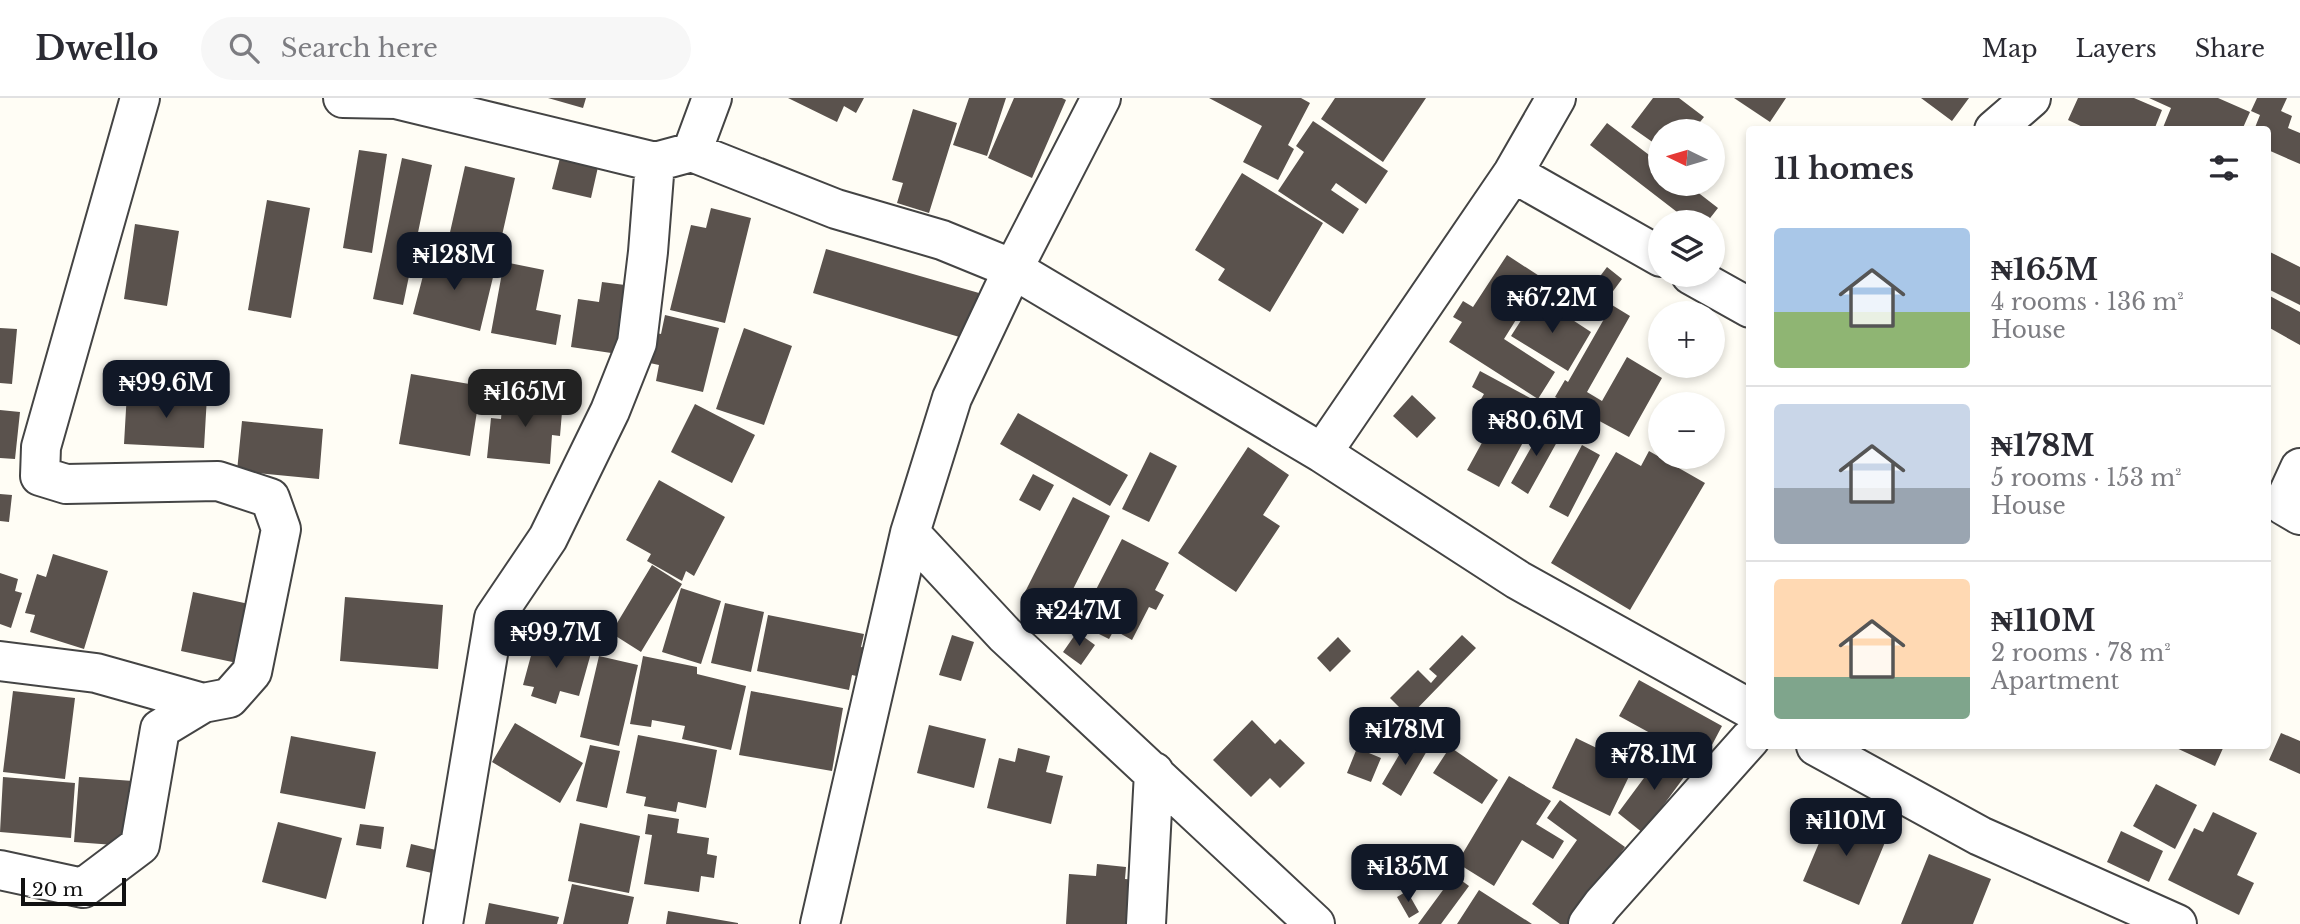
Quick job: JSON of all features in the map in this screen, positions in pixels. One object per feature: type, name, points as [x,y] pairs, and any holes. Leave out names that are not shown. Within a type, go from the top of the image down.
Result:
[{"type":"street","points":[[0,870],[83,888],[140,845],[160,729],[202,703],[229,698],[252,672],[281,529],[270,498],[218,481],[66,484],[40,475],[41,447],[140,98]]},
{"type":"street","points":[[343,98],[396,99],[655,162],[692,152],[836,209],[942,240],[1013,269],[1322,453],[1518,580],[1746,707]]},
{"type":"street","points":[[692,152],[712,98]]},
{"type":"street","points":[[820,924],[909,533],[952,398],[1013,269],[1101,98]]},
{"type":"street","points":[[1322,453],[1513,173],[1556,98]]},
{"type":"street","points":[[1999,126],[2031,98]]},
{"type":"street","points":[[443,924],[494,618],[548,538],[610,411],[636,342],[648,251],[655,162]]},
{"type":"street","points":[[1513,173],[1648,250]]},
{"type":"street","points":[[1712,287],[1746,306]]},
{"type":"street","points":[[2284,507],[2300,468]]},
{"type":"street","points":[[909,533],[1005,635],[1315,924]]},
{"type":"street","points":[[0,661],[96,673],[202,703]]},
{"type":"street","points":[[1588,924],[1601,905],[1746,744]]},
{"type":"street","points":[[1820,749],[1980,836],[2176,924]]},
{"type":"street","points":[[1146,924],[1154,772]]},
{"type":"building","points":[[548,98],[586,98],[583,108]]},
{"type":"building","points":[[788,98],[864,98],[856,113],[844,106],[837,122]]},
{"type":"building","points":[[969,98],[1006,98],[987,156],[953,145]]},
{"type":"building","points":[[1014,98],[1066,100],[1032,178],[988,158]]},
{"type":"building","points":[[1209,98],[1301,98],[1310,103],[1288,145],[1294,149],[1278,180],[1243,162],[1262,126]]},
{"type":"building","points":[[1335,98],[1426,98],[1383,162],[1321,119]]},
{"type":"building","points":[[1653,98],[1679,98],[1704,117],[1648,119],[1648,139],[1631,127]]},
{"type":"building","points":[[1734,98],[1786,98],[1770,122]]},
{"type":"building","points":[[1921,98],[1969,98],[1952,121]]},
{"type":"building","points":[[2078,98],[2134,98],[2162,110],[2156,126],[2081,126],[2068,120]]},
{"type":"building","points":[[2149,98],[2218,98],[2250,112],[2244,126],[2164,126],[2171,108]]},
{"type":"building","points":[[2257,98],[2287,98],[2281,111],[2292,116],[2288,128],[2300,133],[2300,164],[2271,151],[2271,126],[2256,126],[2260,115],[2251,111]]},
{"type":"building","points":[[913,109],[957,123],[929,213],[897,203],[903,183],[892,180]]},
{"type":"building","points":[[1313,121],[1388,171],[1366,204],[1336,183],[1331,190],[1359,209],[1343,234],[1278,191],[1304,152],[1296,146]]},
{"type":"building","points":[[1607,123],[1648,154],[1648,190],[1590,145]]},
{"type":"building","points":[[359,150],[387,154],[372,253],[343,248]]},
{"type":"building","points":[[402,158],[432,165],[403,305],[373,299]]},
{"type":"building","points":[[560,158],[598,167],[591,198],[552,189]]},
{"type":"building","points":[[465,166],[515,178],[496,262],[446,250]]},
{"type":"building","points":[[1242,173],[1323,223],[1270,312],[1218,280],[1225,269],[1195,250]]},
{"type":"building","points":[[1656,196],[1702,196],[1718,208],[1716,210],[1674,210]]},
{"type":"building","points":[[267,200],[310,208],[291,318],[248,310]]},
{"type":"building","points":[[711,208],[751,218],[725,323],[670,310],[691,225],[706,228]]},
{"type":"building","points":[[135,224],[179,231],[167,306],[124,299]]},
{"type":"building","points":[[826,249],[979,293],[966,339],[813,293]]},
{"type":"building","points":[[2271,252],[2300,267],[2300,305],[2271,290]]},
{"type":"building","points":[[429,253],[495,269],[480,331],[413,314]]},
{"type":"building","points":[[1507,255],[1573,298],[1565,311],[1534,291],[1504,339],[1555,372],[1538,399],[1449,342],[1462,322],[1453,317],[1463,301],[1473,307]]},
{"type":"building","points":[[504,262],[544,270],[536,310],[561,315],[556,345],[491,333]]},
{"type":"building","points":[[1607,267],[1622,279],[1605,302],[1589,291]]},
{"type":"building","points":[[602,282],[625,285],[621,304],[626,305],[618,354],[571,347],[578,299],[599,302]]},
{"type":"building","points":[[2271,297],[2300,312],[2300,345],[2271,329]]},
{"type":"building","points":[[1542,300],[1591,332],[1568,371],[1511,336],[1527,311],[1533,315]]},
{"type":"building","points":[[1612,305],[1630,316],[1587,392],[1602,401],[1627,357],[1648,370],[1648,378],[1662,378],[1654,392],[1648,392],[1648,403],[1629,437],[1555,397],[1565,380],[1568,382]]},
{"type":"building","points":[[665,315],[719,328],[703,392],[656,381],[659,365],[645,362],[652,332],[661,334]]},
{"type":"building","points":[[0,328],[17,329],[12,384],[0,383]]},
{"type":"building","points":[[744,328],[792,346],[764,425],[716,409]]},
{"type":"building","points":[[1480,371],[1543,405],[1499,487],[1467,470],[1496,417],[1477,406],[1484,394],[1472,387]]},
{"type":"building","points":[[411,374],[481,386],[470,456],[399,444]]},
{"type":"building","points":[[127,392],[207,396],[204,448],[124,444]]},
{"type":"building","points":[[503,395],[563,400],[560,436],[552,435],[550,464],[487,458],[491,418],[501,419]]},
{"type":"building","points":[[1412,395],[1436,418],[1417,438],[1393,416]]},
{"type":"building","points":[[695,404],[755,435],[732,483],[671,452]]},
{"type":"building","points":[[0,410],[20,412],[15,459],[0,458]]},
{"type":"building","points":[[1018,413],[1128,475],[1110,506],[1000,444]]},
{"type":"building","points":[[242,421],[323,429],[319,479],[237,471]]},
{"type":"building","points":[[1545,423],[1562,433],[1528,494],[1511,483]]},
{"type":"building","points":[[1582,445],[1600,455],[1568,517],[1549,507]]},
{"type":"building","points":[[1248,447],[1289,475],[1263,515],[1280,526],[1236,592],[1178,553]]},
{"type":"building","points":[[1150,452],[1177,466],[1149,522],[1122,509]]},
{"type":"building","points":[[1616,452],[1641,466],[1648,453],[1648,469],[1680,469],[1705,483],[1630,610],[1551,563]]},
{"type":"building","points":[[1033,474],[1054,485],[1040,511],[1019,500]]},
{"type":"building","points":[[659,480],[725,517],[694,576],[686,571],[682,581],[647,561],[651,554],[626,540]]},
{"type":"building","points":[[0,494],[12,495],[9,522],[0,521]]},
{"type":"building","points":[[1073,497],[1110,516],[1061,613],[1024,594]]},
{"type":"building","points":[[1122,539],[1169,563],[1155,590],[1164,595],[1156,610],[1149,607],[1132,640],[1114,630],[1109,639],[1085,627],[1091,616],[1084,613]]},
{"type":"building","points":[[53,554],[108,571],[84,649],[30,632],[35,615],[25,613],[37,574],[46,577]]},
{"type":"building","points":[[652,565],[682,584],[641,652],[611,633]]},
{"type":"building","points":[[0,573],[18,579],[15,591],[22,593],[11,628],[0,624]]},
{"type":"building","points":[[681,588],[721,601],[701,664],[662,652]]},
{"type":"building","points":[[193,592],[249,604],[237,663],[181,651]]},
{"type":"building","points":[[345,597],[443,605],[438,669],[340,661]]},
{"type":"building","points":[[725,603],[764,612],[751,672],[711,663]]},
{"type":"building","points":[[768,615],[864,634],[861,647],[875,650],[869,679],[852,675],[849,690],[757,671]]},
{"type":"building","points":[[1077,632],[1095,645],[1081,665],[1063,652]]},
{"type":"building","points":[[952,635],[974,642],[961,681],[939,675]]},
{"type":"building","points":[[1462,635],[1476,648],[1409,717],[1390,698],[1418,670],[1431,683],[1437,676],[1429,669]]},
{"type":"building","points":[[536,637],[591,653],[579,696],[560,691],[556,704],[531,696],[534,687],[523,685]]},
{"type":"building","points":[[1338,637],[1351,651],[1330,672],[1317,658]]},
{"type":"building","points":[[599,656],[638,665],[619,746],[580,737]]},
{"type":"building","points":[[643,656],[697,667],[697,674],[746,686],[731,750],[682,739],[685,726],[652,720],[651,727],[630,724]]},
{"type":"building","points":[[1639,680],[1722,726],[1703,762],[1619,716]]},
{"type":"building","points":[[13,691],[75,698],[65,779],[3,772]]},
{"type":"building","points":[[751,691],[843,708],[832,771],[739,755]]},
{"type":"building","points":[[1252,720],[1275,744],[1280,739],[1305,763],[1280,788],[1270,778],[1251,797],[1213,760]]},
{"type":"building","points":[[515,723],[583,763],[560,803],[492,762]]},
{"type":"building","points":[[929,725],[986,739],[974,788],[917,773]]},
{"type":"building","points":[[2281,733],[2300,741],[2300,774],[2269,760]]},
{"type":"building","points":[[638,735],[717,750],[706,808],[678,802],[676,812],[644,806],[646,797],[626,793]]},
{"type":"building","points":[[291,736],[376,752],[365,809],[280,793]]},
{"type":"building","points":[[1409,738],[1428,749],[1401,796],[1382,784]]},
{"type":"building","points":[[1576,738],[1634,766],[1610,816],[1552,788]]},
{"type":"building","points":[[590,745],[620,751],[607,808],[576,801]]},
{"type":"building","points":[[1450,747],[1498,780],[1482,804],[1433,773]]},
{"type":"building","points":[[1018,748],[1050,756],[1046,772],[1063,776],[1051,824],[987,808],[999,758],[1015,762]]},
{"type":"building","points":[[1357,748],[1381,758],[1371,782],[1347,773]]},
{"type":"building","points":[[2178,749],[2223,749],[2215,766]]},
{"type":"building","points":[[1664,751],[1690,769],[1643,833],[1618,813]]},
{"type":"building","points":[[1509,776],[1551,801],[1536,824],[1564,841],[1553,859],[1522,840],[1494,886],[1457,863]]},
{"type":"building","points":[[3,777],[75,783],[71,838],[0,832]]},
{"type":"building","points":[[79,777],[133,781],[128,846],[74,842]]},
{"type":"building","points":[[2156,784],[2197,805],[2175,849],[2133,826]]},
{"type":"building","points":[[1560,800],[1625,847],[1571,924],[1560,924],[1532,904],[1577,840],[1547,818]]},
{"type":"building","points":[[1832,812],[1888,835],[1859,905],[1803,881]]},
{"type":"building","points":[[2213,812],[2257,833],[2237,875],[2254,883],[2239,915],[2168,880],[2194,828],[2203,832]]},
{"type":"building","points":[[648,814],[679,819],[677,833],[709,838],[707,854],[717,856],[714,878],[701,876],[699,892],[644,884],[652,835],[645,834]]},
{"type":"building","points":[[278,822],[342,838],[326,899],[262,882]]},
{"type":"building","points":[[580,823],[640,836],[629,893],[568,881]]},
{"type":"building","points":[[360,824],[384,827],[381,849],[356,845]]},
{"type":"building","points":[[2121,831],[2163,851],[2149,882],[2107,862]]},
{"type":"building","points":[[411,844],[436,850],[432,873],[406,867]]},
{"type":"building","points":[[1929,854],[1991,879],[1973,924],[1901,924]]},
{"type":"building","points":[[1097,864],[1126,867],[1125,879],[1135,880],[1132,924],[1066,924],[1069,874],[1096,876]]},
{"type":"building","points":[[1454,875],[1469,886],[1441,924],[1418,924]]},
{"type":"building","points":[[572,884],[634,897],[628,924],[563,924]]},
{"type":"building","points":[[1479,890],[1532,924],[1457,924]]},
{"type":"building","points":[[1407,891],[1419,912],[1409,918],[1397,897]]},
{"type":"building","points":[[489,903],[559,917],[557,924],[485,924]]},
{"type":"building","points":[[668,911],[738,923],[738,924],[666,924]]}]
